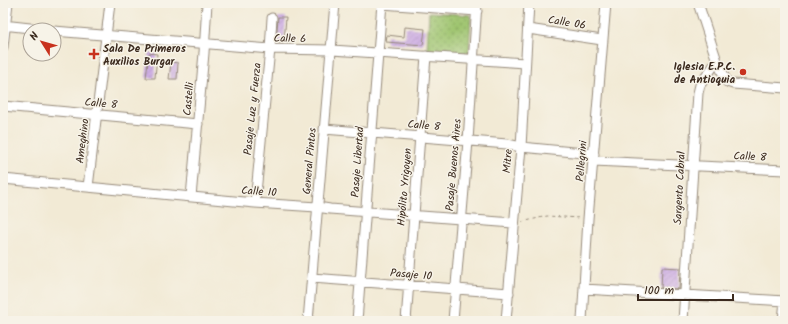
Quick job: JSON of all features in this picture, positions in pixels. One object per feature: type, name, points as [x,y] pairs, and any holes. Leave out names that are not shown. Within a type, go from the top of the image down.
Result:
[{"type":"street","points":[[3,47],[4,26],[8,3]]},
{"type":"street","name":"Ameghino","points":[[88,187],[110,3]]},
{"type":"street","name":"Castelli","points":[[191,197],[207,3]]},
{"type":"street","name":"General Pintos","points":[[308,321],[335,3]]},
{"type":"street","name":"Mitre","points":[[506,321],[513,223],[521,147],[529,3]]},
{"type":"street","name":"Pellegrini","points":[[582,321],[588,219],[606,3]]},
{"type":"street","points":[[698,3],[717,61],[727,82],[733,84],[785,88]]},
{"type":"street","points":[[382,4],[477,7]]},
{"type":"street","name":"Pasaje Libertad","points":[[357,321],[382,4]]},
{"type":"street","name":"Pasaje Buenos Aires","points":[[453,321],[468,141],[477,7]]},
{"type":"street","name":"Pasaje Luz y Fuerza","points":[[255,204],[272,18]]},
{"type":"street","points":[[4,26],[22,28]]},
{"type":"street","name":"Calle 06","points":[[528,29],[602,40]]},
{"type":"street","name":"Calle 6","points":[[62,32],[270,50],[332,50],[525,63]]},
{"type":"street","name":"Hipólito Yrigoyen","points":[[406,321],[426,56]]},
{"type":"street","name":"Sargento Cabral","points":[[683,321],[698,93],[700,86],[717,61]]},
{"type":"street","name":"Calle 8","points":[[3,106],[198,124]]},
{"type":"street","name":"Calle 8","points":[[324,129],[507,144],[594,158],[785,170]]},
{"type":"street","name":"Calle 10","points":[[3,179],[255,204],[317,207],[461,220],[513,223]]},
{"type":"street","name":"Pasaje 10","points":[[312,278],[509,293]]},
{"type":"street","points":[[584,289],[785,301],[784,321]]},
{"type":"path","points":[[513,223],[534,220],[547,216],[588,219]]},
{"type":"green space","points":[[429,12],[471,15],[469,53],[427,50]]},
{"type":"building","points":[[278,17],[286,17],[284,43],[276,43]]},
{"type":"building","points":[[405,27],[425,29],[423,45],[386,42],[387,35],[404,37]]},
{"type":"building","points":[[149,53],[157,54],[155,78],[146,78]]},
{"type":"building","points":[[171,62],[178,63],[177,79],[169,79]]},
{"type":"building","points":[[662,267],[680,268],[679,289],[661,288]]},
{"type":"place","name":"Sala De Primeros Auxilios Burgar","points":[[94,54]]},
{"type":"place","name":"Iglesia E.P.C. de Antioquia","points":[[743,72]]}]
